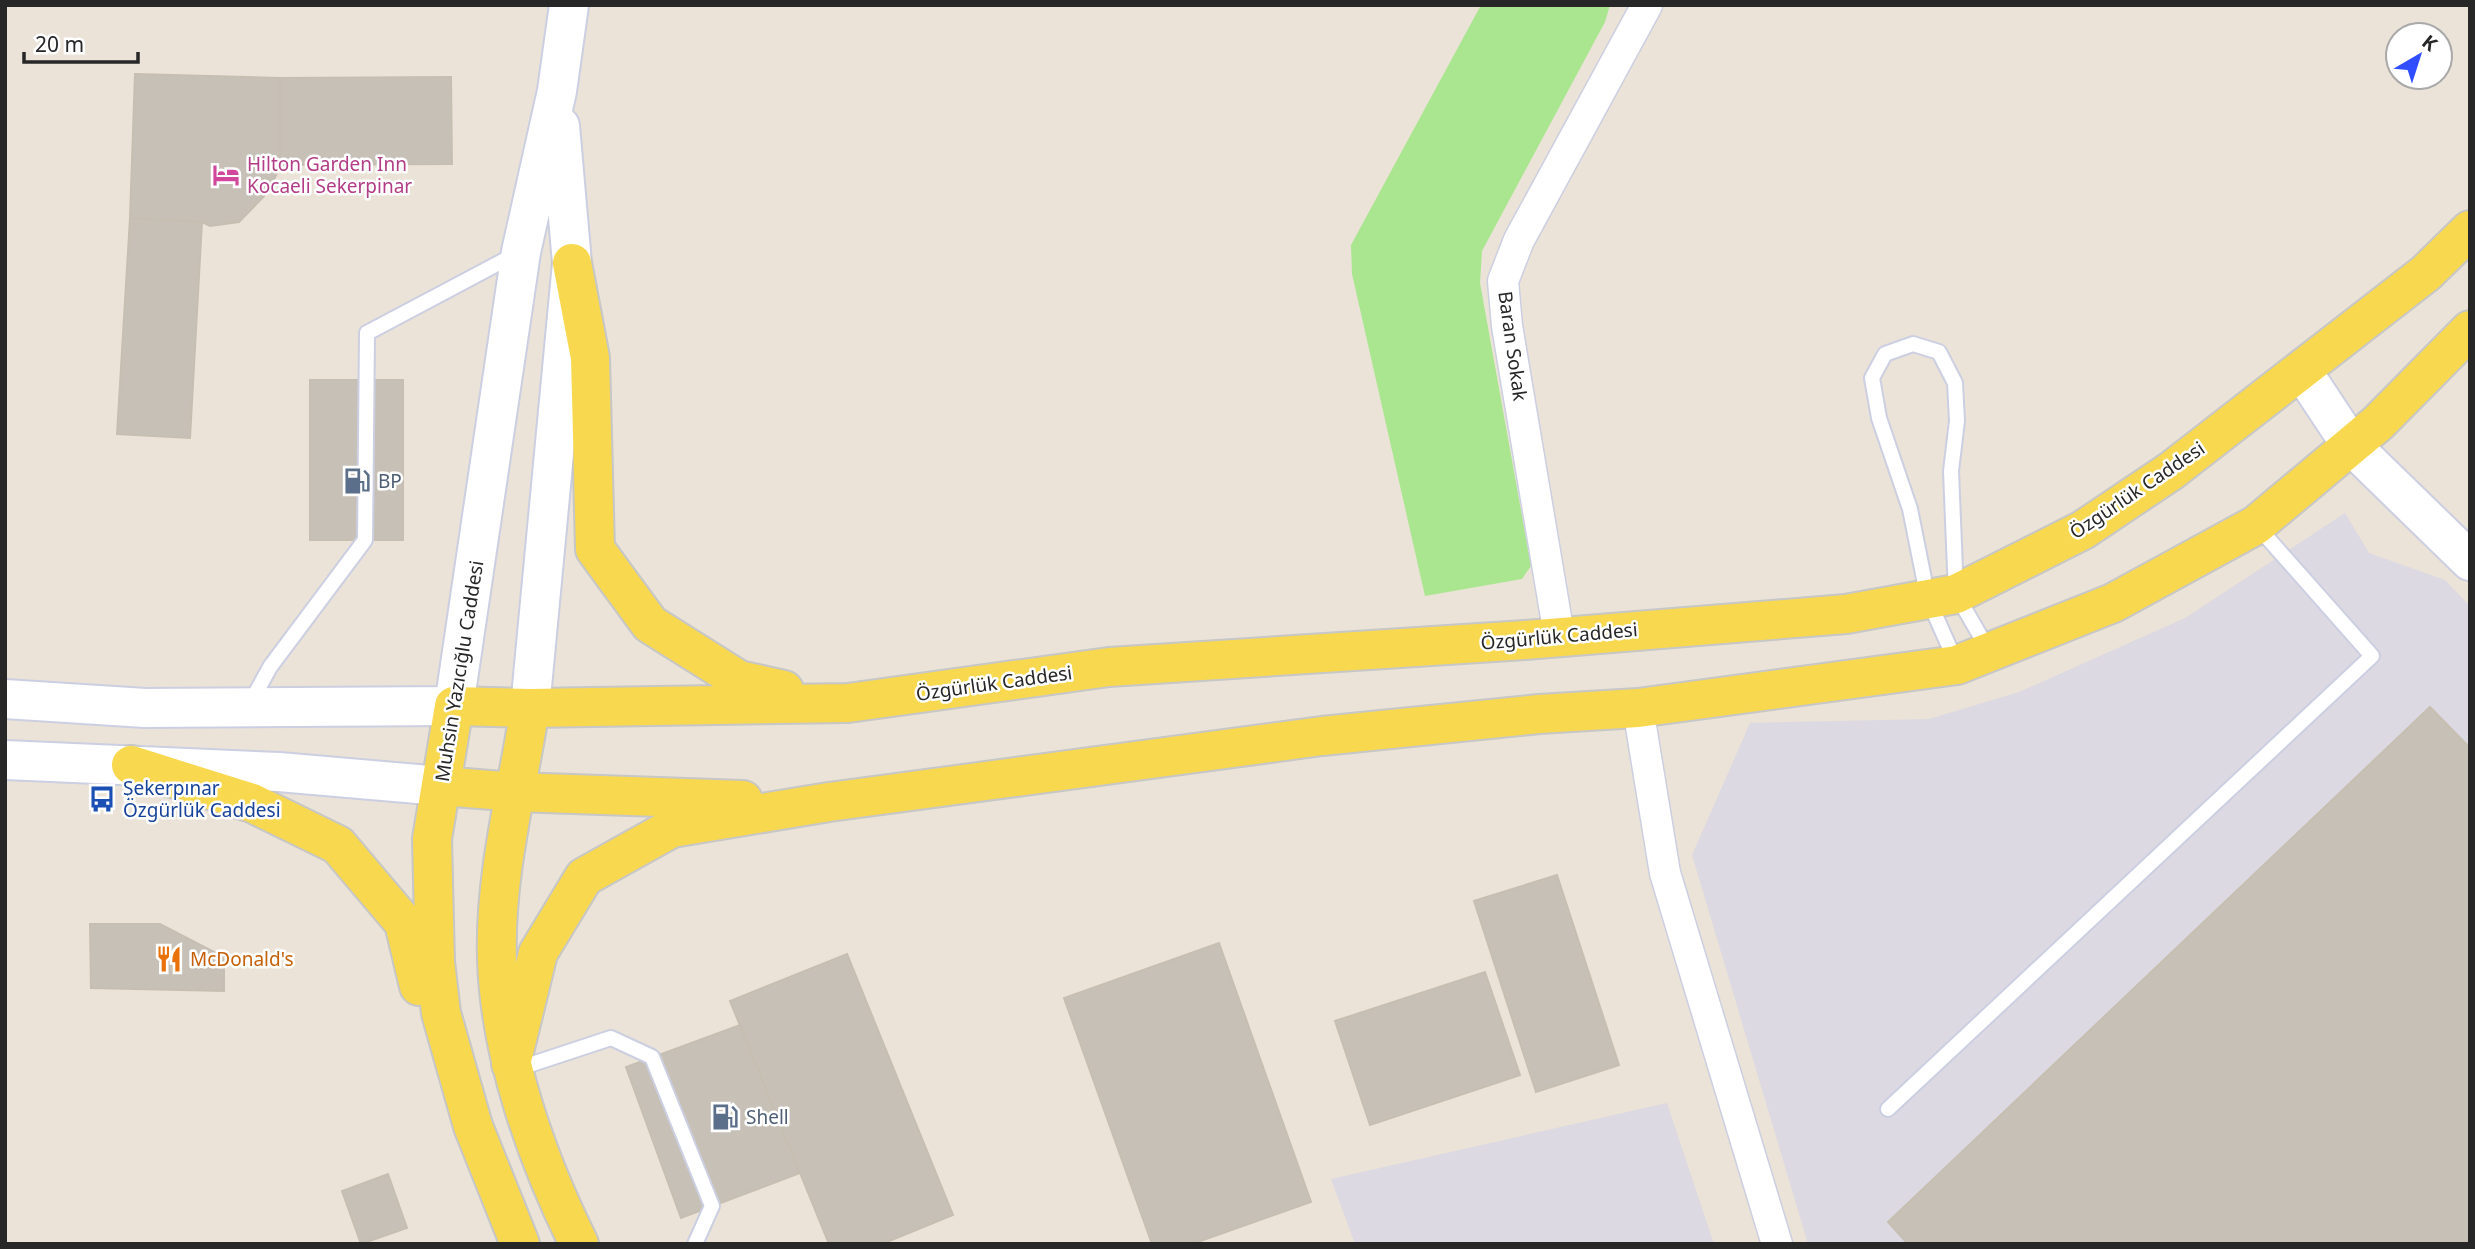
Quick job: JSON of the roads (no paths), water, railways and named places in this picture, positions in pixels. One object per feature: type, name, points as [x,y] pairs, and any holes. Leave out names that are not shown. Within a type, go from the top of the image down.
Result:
[{"type":"main road","name":"Muhsin Yazıcığlu Caddesi","points":[[530,708],[572,263],[556,91],[555,5]]},
{"type":"main road","points":[[556,91],[569,5]]},
{"type":"main road","name":"Muhsin Yazıcığlu Caddesi","points":[[520,1244],[473,1126],[441,1013],[435,962],[432,839],[521,252],[556,91]]},
{"type":"main road","name":"Özgürlük Caddesi","points":[[454,706],[530,708],[848,703],[1109,667],[1846,614],[1942,596],[2083,530],[2171,471],[2426,274],[2470,230]]},
{"type":"main road","points":[[572,263],[590,358],[595,548],[650,624],[739,680],[848,703]]},
{"type":"main road","points":[[512,1067],[538,953],[584,877],[672,828],[829,802],[1322,736],[1539,713],[1638,708],[1973,659],[2113,603],[2256,525],[2378,423],[2470,330]]},
{"type":"main road","points":[[2302,371],[2351,445],[2470,561]]},
{"type":"main road","points":[[5,699],[145,708],[454,706]]},
{"type":"main road","points":[[530,708],[500,892],[497,961],[512,1067],[542,1160],[579,1244]]},
{"type":"main road","points":[[5,760],[279,772],[516,792],[829,802]]},
{"type":"main road","points":[[131,765],[252,803],[338,845],[404,923],[428,1021],[473,1126]]},
{"type":"street","name":"Baran Sokak","points":[[1559,635],[1507,326],[1503,281],[1519,240],[1647,5]]},
{"type":"street","points":[[1638,708],[1665,873],[1777,1244]]},
{"type":"lane","points":[[249,707],[270,667],[365,540],[366,333],[521,252]]},
{"type":"lane","points":[[1973,659],[1942,596],[1878,418],[1872,378],[1885,354],[1913,344],[1939,352],[1955,383],[1957,421],[1942,596],[1973,659]]},
{"type":"lane","points":[[1888,1109],[2372,656],[2256,525]]},
{"type":"lane","points":[[512,1067],[611,1038],[652,1057],[712,1206],[695,1244]]},
{"type":"place","name":"Hilton Garden Inn Kocaeli Sekerpinar","points":[[226,175]]},
{"type":"place","name":"BP","points":[[357,481]]},
{"type":"place","name":"Şekerpınar Özgürlük Caddesi","points":[[102,799]]},
{"type":"place","name":"McDonald's","points":[[169,959]]},
{"type":"place","name":"Shell","points":[[725,1117]]}]
